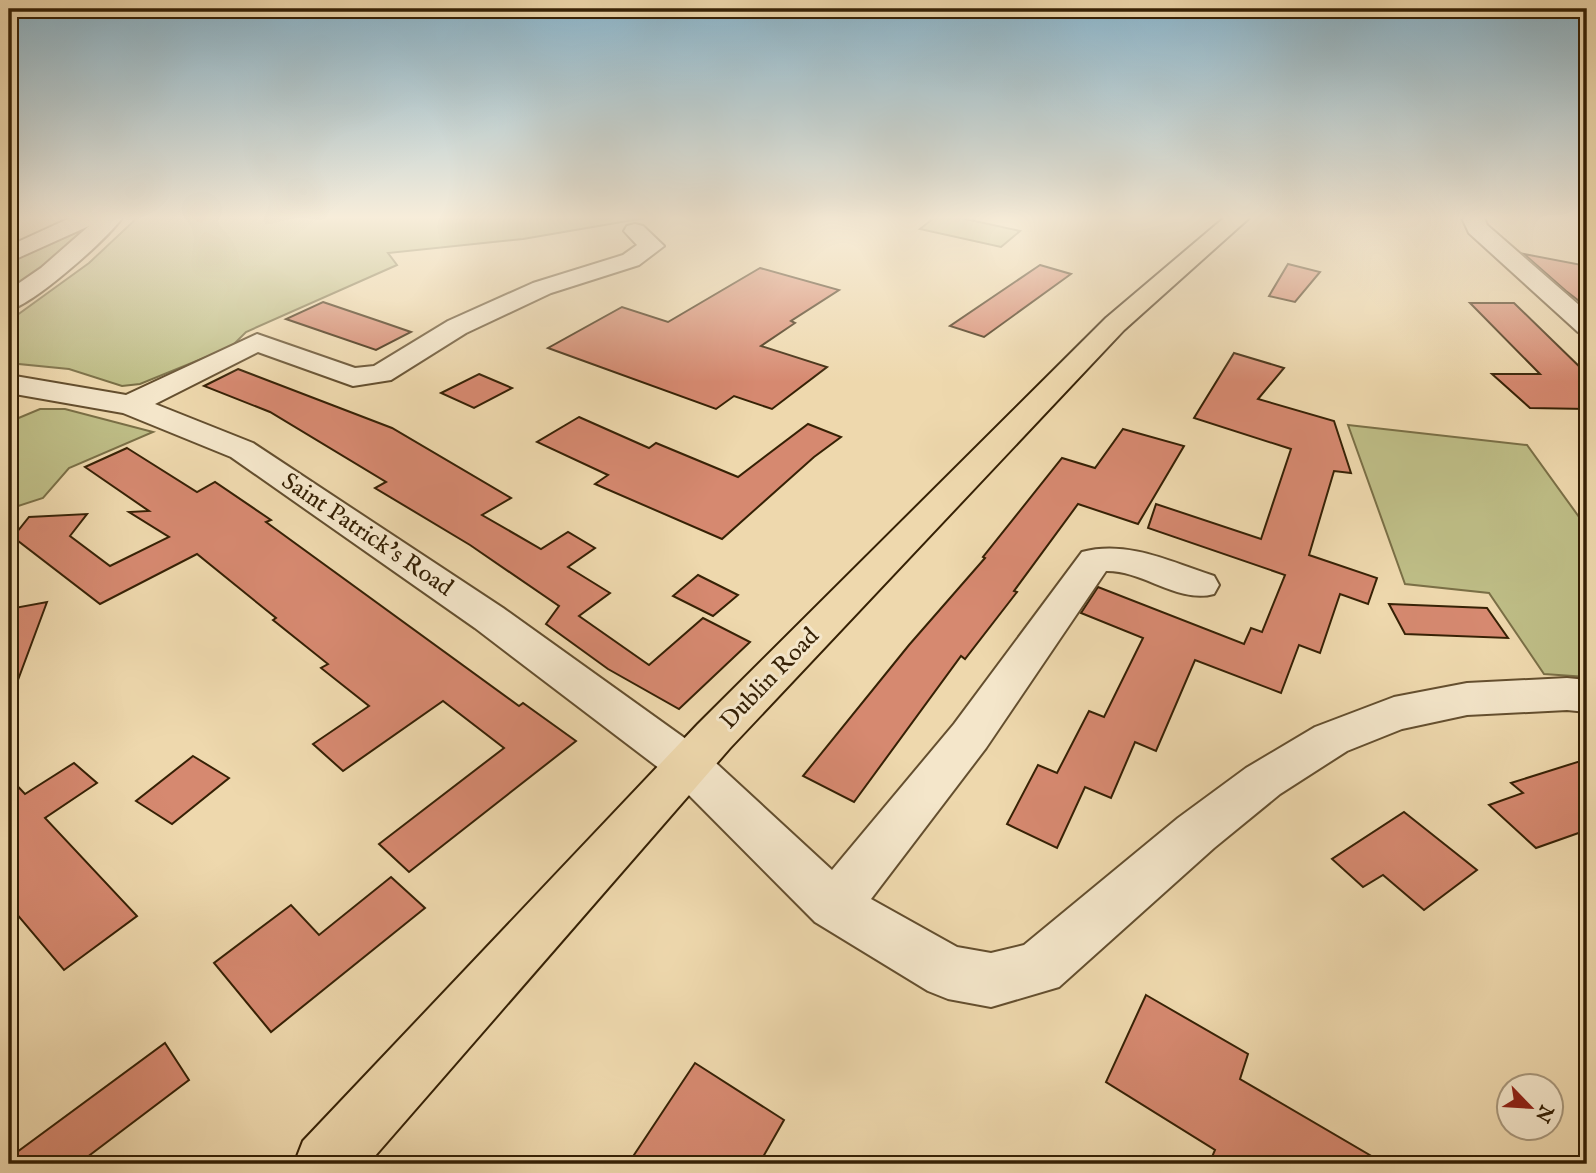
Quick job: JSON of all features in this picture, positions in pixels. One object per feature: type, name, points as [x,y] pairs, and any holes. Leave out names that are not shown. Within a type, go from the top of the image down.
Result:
[{"type":"main road","name":"Dublin Road","points":[[326,1164],[688,765],[1028,411],[1123,316],[1172,273]]},
{"type":"street","points":[[9,302],[50,273]]},
{"type":"street","points":[[226,330],[353,377],[381,374],[457,327],[542,288],[591,273]]},
{"type":"street","points":[[1526,273],[1585,325]]},
{"type":"street","points":[[130,405],[257,342]]},
{"type":"street","points":[[9,407],[26,387]]},
{"type":"street","name":"Saint Patrick's Road","points":[[26,387],[130,405],[242,450],[489,618],[688,765],[834,905],[948,972],[991,980],[1039,968],[1196,833],[1263,780],[1331,739],[1394,713],[1467,699],[1567,694],[1587,696]]},
{"type":"street","points":[[834,905],[909,816],[1038,645],[1095,559],[1125,559],[1200,584]]},
{"type":"shaded area","points":[[9,273],[37,273],[9,292]]},
{"type":"shaded area","points":[[76,273],[380,273],[246,332],[231,347],[140,384],[122,386],[69,369],[9,363],[9,321]]},
{"type":"shaded area","points":[[40,409],[65,409],[153,432],[69,468],[43,498],[9,509],[9,422]]},
{"type":"shaded area","points":[[1348,425],[1527,445],[1587,528],[1587,677],[1544,674],[1489,593],[1405,584]]},
{"type":"building","points":[[752,273],[777,273],[839,290],[791,321],[795,323],[761,346],[827,367],[772,409],[734,396],[716,409],[548,348],[622,307],[668,322]]},
{"type":"building","points":[[1029,273],[1071,274],[984,337],[950,326]]},
{"type":"building","points":[[1283,273],[1319,273],[1295,302],[1269,296]]},
{"type":"building","points":[[1545,273],[1587,273],[1587,307]]},
{"type":"building","points":[[323,302],[411,332],[376,350],[286,319]]},
{"type":"building","points":[[1470,303],[1514,303],[1587,374],[1587,409],[1530,408],[1492,374],[1540,374]]},
{"type":"building","points":[[1234,353],[1284,368],[1258,399],[1334,421],[1351,473],[1334,471],[1309,555],[1377,578],[1368,604],[1340,594],[1320,653],[1299,645],[1281,693],[1195,660],[1156,751],[1135,742],[1111,798],[1085,787],[1057,848],[1007,824],[1038,765],[1057,773],[1089,711],[1104,717],[1143,638],[1081,613],[1098,587],[1244,644],[1251,628],[1262,632],[1285,575],[1148,528],[1156,504],[1261,539],[1291,449],[1194,418]]},
{"type":"building","points":[[238,369],[392,428],[511,498],[482,515],[541,549],[568,532],[595,548],[568,567],[610,593],[579,616],[649,665],[703,618],[750,642],[679,709],[608,669],[546,624],[559,606],[470,545],[375,488],[386,482],[270,412],[204,386]]},
{"type":"building","points":[[479,374],[512,388],[474,408],[441,393]]},
{"type":"building","points":[[579,417],[649,448],[656,443],[738,477],[808,424],[841,437],[814,457],[722,539],[595,484],[608,475],[537,442]]},
{"type":"building","points":[[1123,429],[1184,446],[1138,524],[1078,504],[1014,591],[1017,592],[965,659],[961,656],[854,802],[803,776],[909,645],[985,558],[983,557],[1062,458],[1095,468]]},
{"type":"building","points":[[127,448],[197,492],[215,482],[271,520],[266,522],[519,706],[523,703],[576,741],[409,872],[379,844],[504,748],[443,701],[343,771],[313,744],[369,706],[321,668],[328,664],[273,620],[276,618],[197,554],[100,604],[13,537],[29,517],[87,514],[70,536],[110,566],[169,537],[129,512],[149,511],[85,467]]},
{"type":"building","points":[[698,575],[738,595],[713,616],[673,596]]},
{"type":"building","points":[[47,602],[12,696],[9,695],[9,609]]},
{"type":"building","points":[[1389,604],[1487,608],[1508,638],[1405,634]]},
{"type":"building","points":[[193,756],[229,778],[172,824],[136,801]]},
{"type":"building","points":[[1587,759],[1587,830],[1536,848],[1489,805],[1523,793],[1511,783]]},
{"type":"building","points":[[74,763],[97,783],[45,818],[137,916],[64,970],[9,905],[9,777],[25,794]]},
{"type":"building","points":[[1404,812],[1477,870],[1424,910],[1383,875],[1363,887],[1332,859]]},
{"type":"building","points":[[391,877],[425,908],[271,1032],[214,963],[291,905],[319,935]]},
{"type":"building","points":[[1146,995],[1248,1054],[1240,1079],[1385,1164],[1209,1164],[1215,1150],[1106,1082]]},
{"type":"building","points":[[165,1043],[189,1080],[78,1164],[9,1164],[9,1158]]},
{"type":"building","points":[[695,1063],[784,1120],[759,1164],[628,1164]]}]
